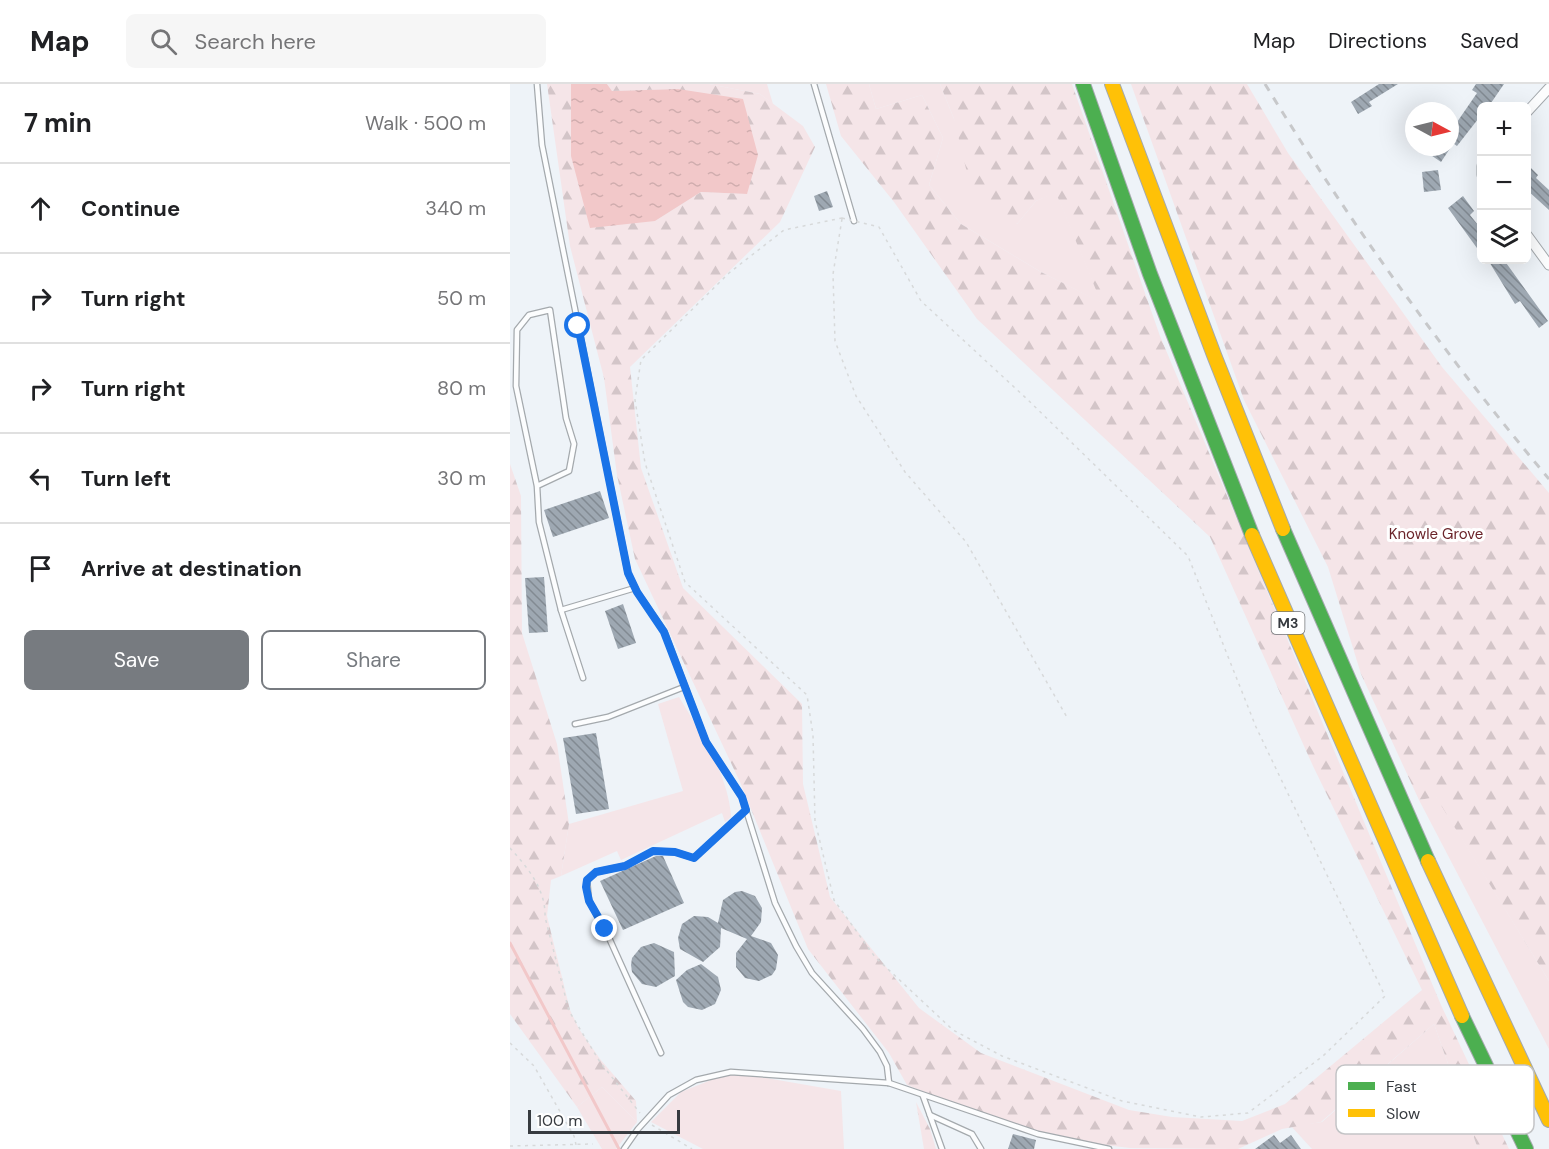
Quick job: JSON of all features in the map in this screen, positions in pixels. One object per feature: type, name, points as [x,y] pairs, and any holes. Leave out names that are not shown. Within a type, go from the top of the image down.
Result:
[{"type":"highway","name":"M3","points":[[1083,84],[1158,298],[1254,543],[1310,675],[1486,1065]]},
{"type":"highway","name":"M3","points":[[1112,84],[1203,330],[1310,593],[1427,861],[1523,1065]]},
{"type":"highway","name":"M3","points":[[1534,1088],[1549,1120]]},
{"type":"highway","name":"M3","points":[[1519,1134],[1526,1149]]},
{"type":"street","points":[[1531,108],[1549,88]]},
{"type":"street","points":[[1531,240],[1547,259]]},
{"type":"lane","points":[[537,84],[542,145],[588,380],[616,504],[624,555],[635,588],[664,632],[706,742],[742,797],[775,903],[796,946],[812,972],[863,1029],[880,1052],[887,1066],[889,1083]]},
{"type":"lane","points":[[814,84],[854,221]]},
{"type":"lane","points":[[537,486],[569,471],[574,444],[566,418],[550,310],[529,315],[517,330],[516,386],[537,486],[539,522],[561,610],[583,678]]},
{"type":"lane","points":[[561,610],[635,588]]},
{"type":"lane","points":[[575,724],[608,717],[684,687]]},
{"type":"lane","points":[[661,1053],[605,929],[589,901],[587,880],[596,872],[625,866],[653,851],[675,852],[694,858],[746,810]]},
{"type":"lane","points":[[624,1149],[669,1095],[696,1080],[731,1072],[889,1083],[1038,1134],[1109,1149]]},
{"type":"lane","points":[[923,1096],[942,1149]]},
{"type":"lane","points":[[930,1115],[972,1134],[981,1149]]},
{"type":"path","points":[[842,218],[833,274],[835,341],[856,396],[905,472],[966,542],[1068,718]]},
{"type":"path","points":[[842,218],[879,227],[921,301],[1028,399],[1188,556],[1256,727],[1385,996],[1323,1056],[1248,1113],[1201,1117],[1122,1101],[1002,1056],[953,1030],[875,957],[834,900],[815,821],[813,735],[807,695],[685,582],[645,463],[635,400],[641,360],[729,273],[784,230],[842,218]]},
{"type":"path","points":[[510,848],[536,880],[545,904],[545,917],[560,980],[569,1011],[578,1030],[633,1107],[647,1120],[692,1149]]},
{"type":"path","points":[[510,1043],[534,1066],[574,1136],[577,1149]]},
{"type":"path","points":[[510,1146],[593,1144]]},
{"type":"green space","points":[[547,84],[571,84],[571,156],[655,221],[701,192],[747,194],[678,89],[612,91],[607,84],[709,84],[760,94],[803,126],[815,147],[780,222],[630,367],[641,468],[683,588],[802,704],[803,784],[830,897],[919,1008],[981,1053],[1129,1110],[1172,1117],[1242,1121],[1285,1104],[1422,990],[1313,766],[1210,537],[977,319],[894,202],[841,136],[826,84],[869,84],[876,109],[922,95],[943,138],[929,185],[961,224],[1041,272],[1101,302],[1056,193],[1036,201],[1017,224],[969,181],[954,119],[940,84],[1072,84],[1160,336],[1441,1005],[1469,1065],[1448,1065],[1434,1024],[1387,1065],[1336,1065],[1336,1109],[1321,1122],[1282,1129],[1238,1149],[1130,1148],[1088,1143],[1039,1132],[970,1110],[907,1085],[889,1053],[808,949],[740,782],[635,559],[617,475],[604,378],[570,246]]},
{"type":"green space","points":[[709,84],[767,84],[773,104],[760,94]]},
{"type":"green space","points":[[869,84],[940,84],[954,119],[1017,224],[1036,201],[1056,192],[1102,303],[1041,272],[961,224],[929,185],[943,138],[922,95],[876,109]]},
{"type":"green space","name":"Knowle Grove","points":[[1131,84],[1247,84],[1288,153],[1442,367],[1549,493],[1549,981],[1436,797],[1419,800],[1361,674],[1328,567],[1244,400]]},
{"type":"green space","points":[[510,464],[521,496],[522,633],[557,744],[569,824],[561,876],[551,880],[547,916],[570,1010],[579,1029],[600,1059],[636,1101],[637,1122],[602,1087],[577,1107],[510,1014]]},
{"type":"green space","points":[[679,697],[719,770],[725,786],[731,817],[725,822],[722,813],[621,860],[617,851],[561,876],[569,824],[683,791],[658,704]]},
{"type":"green space","points":[[1436,796],[1549,981],[1549,1049],[1419,800]]},
{"type":"green space","points":[[1434,1024],[1448,1065],[1387,1065]]},
{"type":"green space","points":[[731,1072],[841,1091],[844,1149],[703,1149],[651,1122],[681,1092]]},
{"type":"green space","points":[[602,1087],[637,1122],[616,1149],[602,1149],[577,1107]]},
{"type":"green space","points":[[916,1102],[930,1129],[936,1149],[924,1149]]},
{"type":"green space","points":[[1336,1110],[1336,1134],[1473,1134],[1478,1149],[1312,1149],[1291,1126],[1322,1122]]},
{"type":"green space","points":[[1473,1134],[1502,1134],[1509,1149],[1478,1149]]},
{"type":"water","points":[[571,84],[607,84],[612,91],[678,89],[743,99],[758,155],[747,194],[701,192],[655,221],[590,228],[571,156]]},
{"type":"building","points":[[1379,84],[1398,84],[1369,102],[1372,106],[1358,114],[1351,102]]},
{"type":"building","points":[[1476,84],[1504,84],[1492,102],[1477,102],[1477,120],[1459,143],[1459,119],[1477,93],[1472,90]]},
{"type":"building","points":[[1432,156],[1445,156],[1441,162]]},
{"type":"building","points":[[1531,168],[1538,175],[1536,178],[1549,190],[1549,210],[1531,194]]},
{"type":"building","points":[[1438,170],[1441,190],[1424,192],[1422,172]]},
{"type":"building","points":[[827,191],[833,207],[819,211],[814,196]]},
{"type":"building","points":[[1463,196],[1474,211],[1470,215],[1477,224],[1477,248],[1448,208]]},
{"type":"building","points":[[1490,264],[1507,264],[1548,321],[1539,328],[1520,301],[1515,304]]},
{"type":"building","points":[[600,491],[609,518],[553,537],[544,510]]},
{"type":"building","points":[[544,577],[548,632],[529,633],[525,578]]},
{"type":"building","points":[[623,604],[636,643],[618,649],[605,611]]},
{"type":"building","points":[[596,733],[609,809],[576,814],[563,738]]},
{"type":"building","points":[[656,856],[663,856],[684,903],[623,930],[600,881]]},
{"type":"building","points":[[742,891],[755,896],[762,908],[761,922],[751,936],[771,943],[778,955],[776,969],[772,975],[759,981],[745,978],[736,967],[736,953],[747,939],[721,928],[720,947],[703,962],[680,949],[678,938],[682,924],[694,916],[708,917],[718,923],[723,900],[735,892]]},
{"type":"building","points":[[654,943],[674,952],[675,976],[656,987],[642,984],[632,972],[631,965],[632,958],[641,947]]},
{"type":"building","points":[[701,964],[718,977],[721,990],[715,1004],[702,1010],[688,1007],[683,1002],[676,980],[687,970]]},
{"type":"building","points":[[1013,1134],[1036,1140],[1034,1149],[1008,1149]]},
{"type":"building","points":[[1274,1135],[1280,1143],[1291,1135],[1301,1149],[1255,1149]]},
{"type":"waterway","points":[[510,943],[619,1149]]},
{"type":"railway","points":[[1265,84],[1330,187],[1435,336],[1549,479]]},
{"type":"traffic: fast","points":[[1083,84],[1150,274],[1252,535]]},
{"type":"traffic: fast","points":[[1283,529],[1428,861]]},
{"type":"traffic: fast","points":[[1462,1016],[1486,1065]]},
{"type":"traffic: fast","points":[[1519,1134],[1526,1149]]},
{"type":"traffic: slow","points":[[1112,84],[1214,355],[1283,529]]},
{"type":"traffic: slow","points":[[1252,535],[1462,1016]]},
{"type":"traffic: slow","points":[[1428,861],[1523,1065]]},
{"type":"traffic: slow","points":[[1534,1088],[1549,1120]]},
{"type":"route","points":[[578,326],[616,504],[628,573],[637,592],[664,632],[706,742],[742,797],[746,810],[694,858],[675,852],[653,851],[625,866],[596,872],[587,880],[586,887],[589,901],[605,929]]}]
